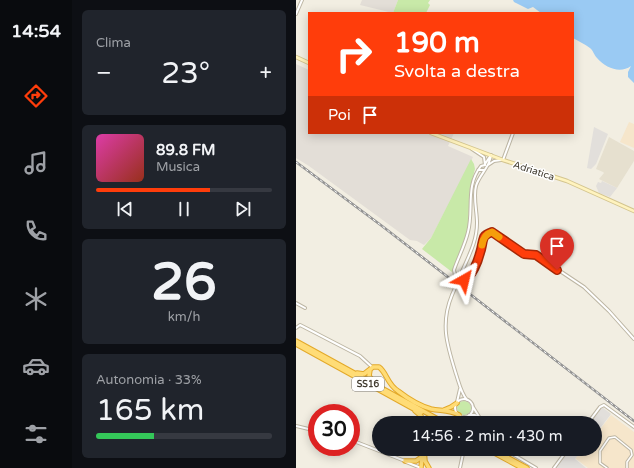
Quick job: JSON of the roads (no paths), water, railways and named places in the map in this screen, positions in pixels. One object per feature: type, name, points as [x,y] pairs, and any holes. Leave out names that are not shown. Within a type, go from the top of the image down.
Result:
[{"type":"highway","name":"SS16","points":[[296,343],[340,365],[432,416]]},
{"type":"highway","name":"SS16","points":[[296,343],[427,416]]},
{"type":"highway","name":"SS16","points":[[340,365],[361,374],[377,366],[381,368],[389,383],[398,392],[426,407],[450,411],[459,415]]},
{"type":"highway","name":"SS16","points":[[371,368],[369,376],[371,380],[395,395]]},
{"type":"highway","name":"SS16","points":[[399,401],[419,416]]},
{"type":"highway","points":[[441,410],[450,408],[457,403]]},
{"type":"highway","points":[[405,461],[416,461],[422,456]]},
{"type":"highway","points":[[421,468],[424,456]]},
{"type":"highway","points":[[425,456],[429,468]]},
{"type":"highway","points":[[500,456],[522,468]]},
{"type":"highway","points":[[505,456],[527,468]]},
{"type":"highway","points":[[509,461],[518,468]]},
{"type":"main road","points":[[296,57],[308,63]]},
{"type":"main road","name":"Adriatica","points":[[435,134],[503,160],[567,181],[634,211]]},
{"type":"street","points":[[296,14],[302,0]]},
{"type":"street","points":[[513,134],[503,160],[481,166],[478,170],[471,189],[468,234],[458,257],[454,270],[455,275],[461,280],[467,279],[478,259],[483,239],[492,232],[524,254],[539,257],[584,286],[634,339]]},
{"type":"street","points":[[465,146],[482,155],[485,159],[486,165]]},
{"type":"street","points":[[478,416],[470,402],[464,396],[449,353],[445,333],[446,316],[452,295],[475,241],[477,225],[475,188],[491,155]]},
{"type":"street","points":[[478,170],[484,170]]},
{"type":"street","points":[[296,303],[305,308]]},
{"type":"street","points":[[296,328],[300,325],[360,356],[371,368]]},
{"type":"street","points":[[460,386],[460,394],[456,410],[459,415],[475,416]]},
{"type":"street","points":[[457,403],[462,400],[467,400]]},
{"type":"street","points":[[593,416],[600,407],[604,405],[634,427]]},
{"type":"street","points":[[469,415],[473,407]]},
{"type":"street","points":[[296,426],[308,429]]},
{"type":"street","points":[[607,468],[600,463],[600,451],[610,438],[615,437],[631,450],[632,455],[627,462],[627,468]]},
{"type":"street","points":[[360,443],[421,468]]},
{"type":"street","points":[[460,468],[463,456]]},
{"type":"street","points":[[516,456],[536,468]]},
{"type":"street","points":[[554,468],[563,456]]},
{"type":"water","points":[[513,0],[634,0],[634,83],[628,77],[628,72],[631,66],[622,70],[613,69],[601,62],[590,48],[574,39],[574,12],[540,12],[533,7],[528,9],[514,2]]},
{"type":"railway","points":[[296,162],[382,226],[634,421]]}]
